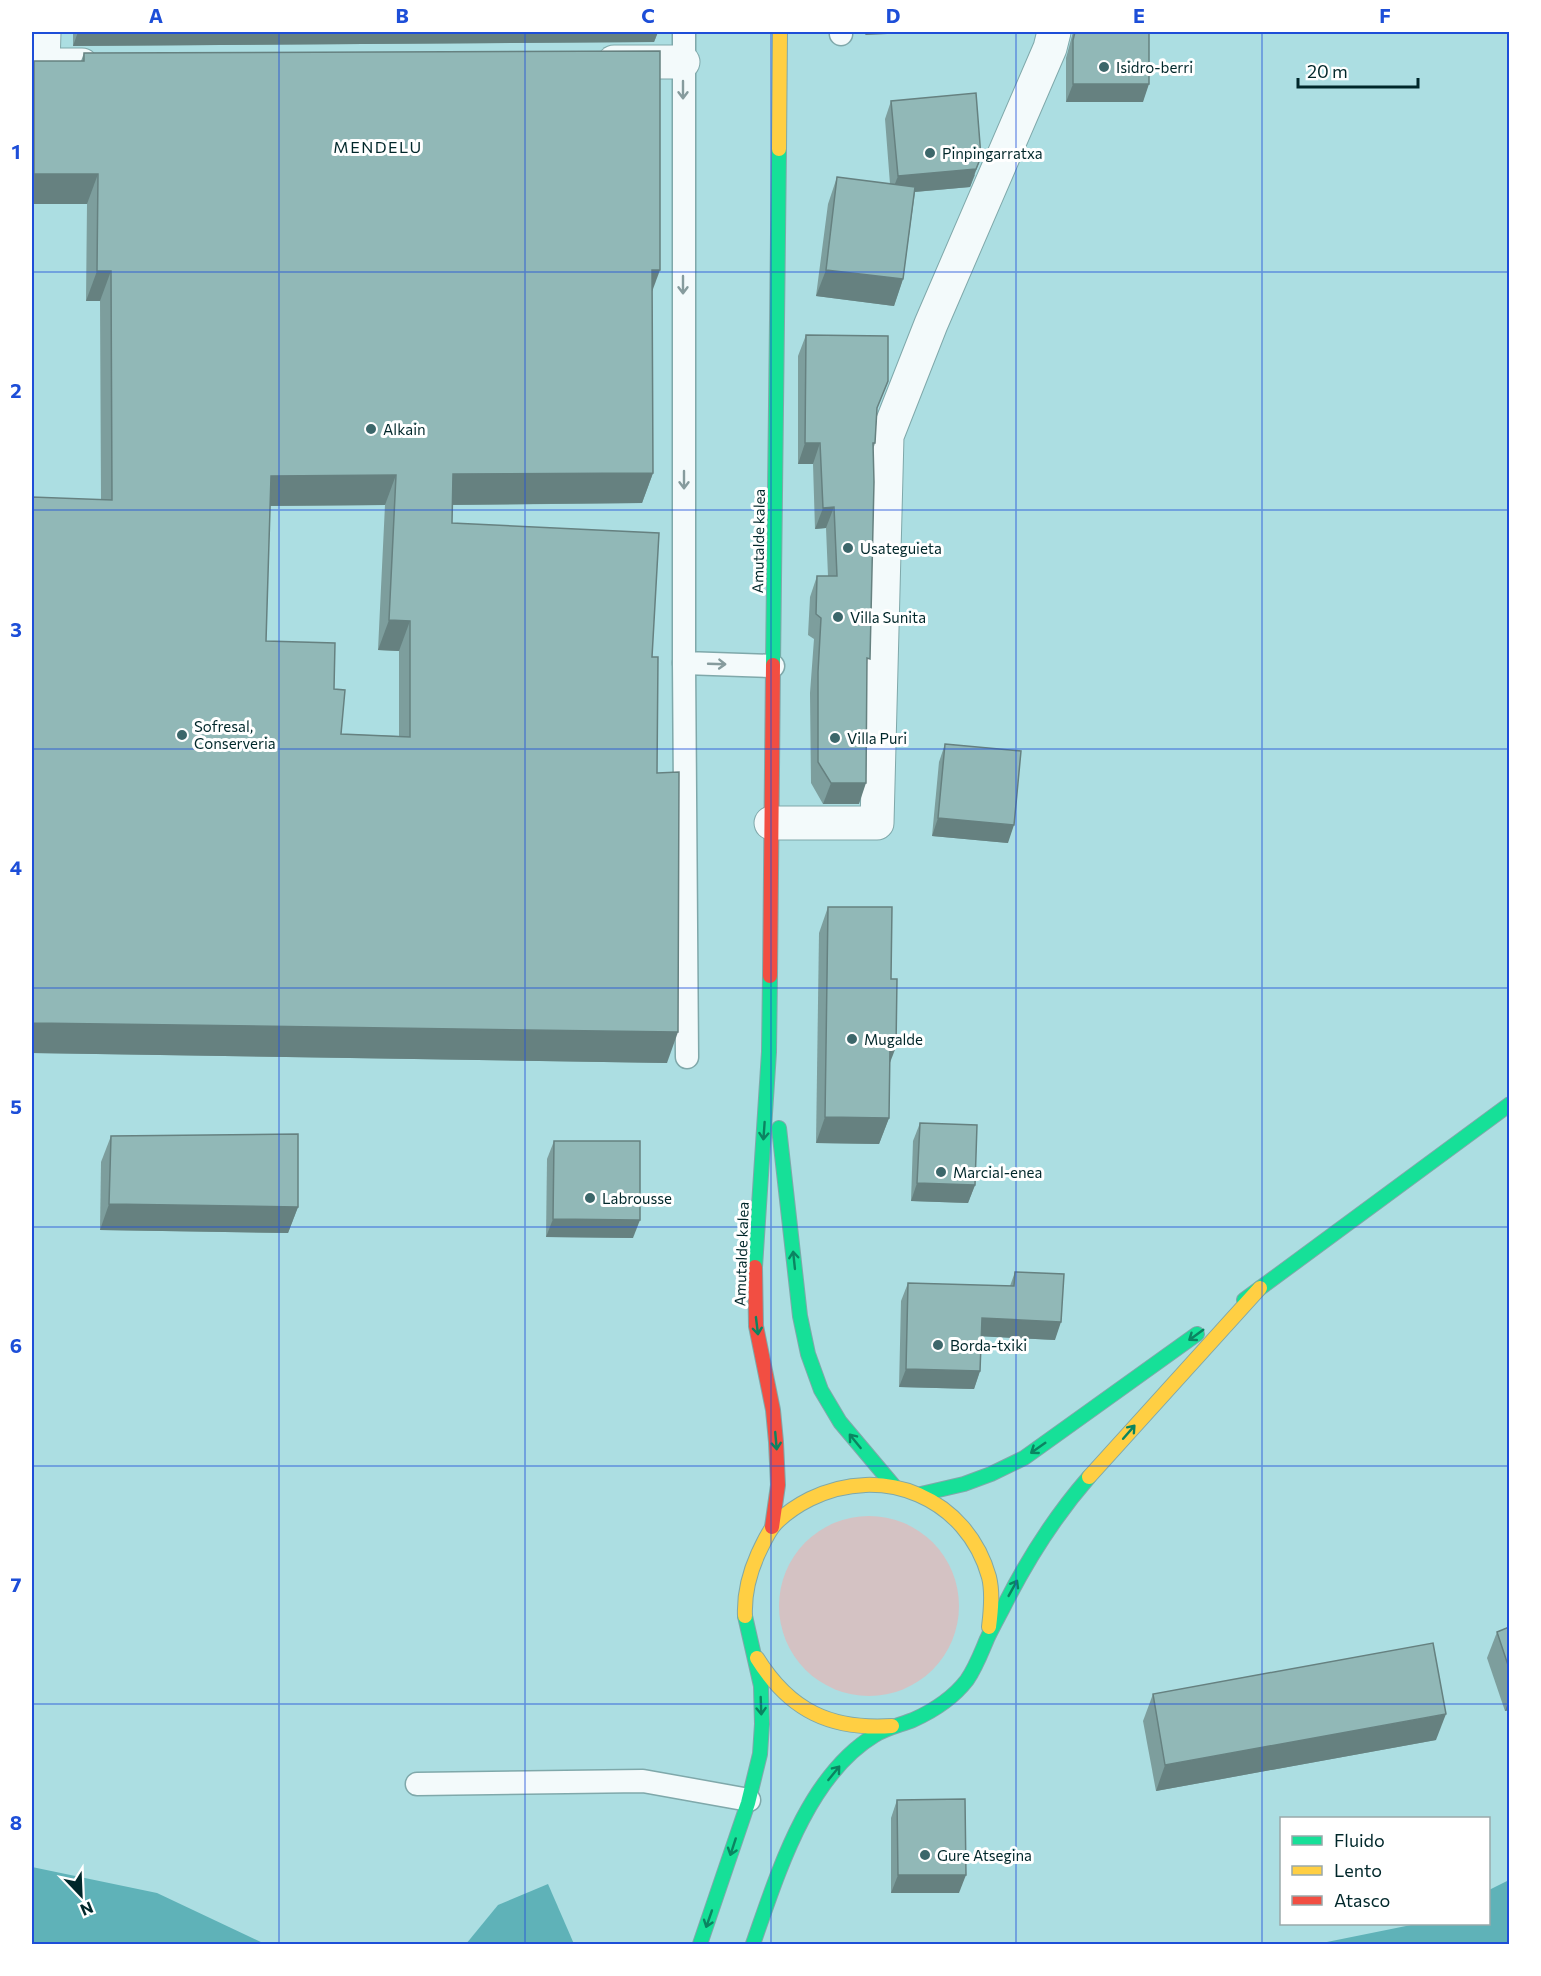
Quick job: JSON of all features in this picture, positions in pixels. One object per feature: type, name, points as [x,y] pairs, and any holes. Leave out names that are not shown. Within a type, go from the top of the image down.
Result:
[{"type":"main road","name":"Amutalde kalea","points":[[772,1527],[778,1485],[777,1442],[756,1326],[754,1287],[769,1052],[780,32]]},
{"type":"main road","name":"Amutalde kalea","points":[[769,1052],[800,1316],[808,1354],[821,1390],[840,1422],[893,1485]]},
{"type":"main road","points":[[921,1494],[964,1484],[1024,1458],[1260,1288],[1509,1104]]},
{"type":"main road","points":[[753,1944],[802,1822],[818,1794],[837,1768],[872,1737],[893,1726],[918,1718],[946,1702],[970,1675],[1011,1591],[1038,1544],[1069,1501],[1196,1355],[1260,1288]]},
{"type":"main road","points":[[700,1944],[749,1800],[758,1762],[762,1724],[761,1685],[745,1616],[746,1587],[756,1556],[772,1527],[791,1510],[815,1494],[842,1486],[868,1483],[893,1485],[921,1494],[947,1511],[979,1549],[989,1576],[992,1604],[987,1640]]},
{"type":"main road","points":[[752,1648],[765,1672],[784,1694],[808,1712],[843,1725],[866,1728],[893,1726]]},
{"type":"street","points":[[44,32],[43,65],[114,65]]},
{"type":"street","points":[[771,823],[877,823],[887,436],[931,324],[1050,48],[1054,32]]},
{"type":"street","points":[[588,62],[683,47]]},
{"type":"lane","points":[[683,47],[687,1057]]},
{"type":"lane","points":[[684,663],[773,666]]},
{"type":"lane","points":[[417,1784],[644,1781],[749,1800]]},
{"type":"shaded area","points":[[869,1516],[887,1517],[904,1523],[933,1542],[952,1571],[958,1588],[958,1624],[952,1641],[933,1670],[904,1689],[887,1695],[869,1696],[851,1695],[834,1689],[805,1670],[786,1641],[780,1624],[779,1606],[780,1588],[786,1571],[805,1542],[834,1523],[851,1517]]},
{"type":"water","points":[[32,1867],[157,1893],[263,1943],[276,1944],[32,1944]]},
{"type":"water","points":[[1509,1880],[1509,1944],[1317,1944],[1411,1925],[1490,1925],[1490,1890]]},
{"type":"water","points":[[548,1884],[574,1944],[466,1944],[498,1905]]},
{"type":"building","name":"Isidro-berri","points":[[1075,32],[1149,32],[1149,84],[1073,84]]},
{"type":"building","points":[[660,51],[660,270],[652,270],[653,473],[453,474],[452,523],[659,533],[652,657],[658,657],[657,773],[679,772],[678,1032],[32,1023],[32,497],[112,500],[111,271],[97,271],[98,174],[34,174],[34,61],[84,61],[84,53]],"holes":[[[396,475],[389,620],[410,621],[410,737],[341,734],[345,690],[334,689],[335,643],[266,641],[271,476]]]},
{"type":"building","name":"Pinpingarratxa","points":[[976,93],[981,157],[976,169],[898,176],[891,101]]},
{"type":"building","points":[[837,177],[915,187],[903,279],[826,270]]},
{"type":"building","points":[[806,335],[888,336],[888,381],[877,408],[875,443],[873,443],[874,482],[870,659],[867,658],[866,783],[831,783],[818,762],[818,672],[821,618],[816,614],[817,576],[837,576],[834,507],[823,508],[820,443],[805,443]]},
{"type":"building","points":[[945,744],[1021,751],[1014,825],[938,818]]},
{"type":"building","name":"Mugalde","points":[[828,907],[892,907],[891,979],[897,979],[896,1047],[890,1047],[889,1118],[825,1117]]},
{"type":"building","name":"Marcial-enea","points":[[920,1123],[977,1125],[975,1185],[917,1183]]},
{"type":"building","points":[[298,1134],[298,1207],[109,1204],[111,1136]]},
{"type":"building","name":"Labrousse","points":[[554,1141],[640,1141],[640,1220],[553,1219]]},
{"type":"building","points":[[1015,1272],[1064,1274],[1061,1322],[982,1318],[980,1371],[906,1369],[908,1283],[1014,1286]]},
{"type":"building","points":[[1509,1627],[1509,1668],[1497,1632]]},
{"type":"building","points":[[1433,1643],[1446,1714],[1165,1765],[1153,1694]]},
{"type":"building","name":"Gure Atsegina","points":[[965,1799],[966,1875],[898,1875],[897,1800]]},
{"type":"traffic: fast","points":[[773,665],[779,149]]},
{"type":"traffic: fast","points":[[755,1267],[769,1052],[770,976]]},
{"type":"traffic: fast","points":[[1244,1300],[1510,1104]]},
{"type":"traffic: fast","points":[[779,1128],[800,1316],[808,1354],[821,1390],[840,1422],[893,1485]]},
{"type":"traffic: fast","points":[[921,1494],[964,1484],[1024,1458],[1197,1334]]},
{"type":"traffic: fast","points":[[753,1944],[785,1857],[813,1800],[851,1753],[875,1735],[913,1720],[943,1703],[962,1686],[973,1670],[992,1629],[1033,1553],[1089,1477]]},
{"type":"traffic: fast","points":[[700,1944],[748,1803],[760,1754],[761,1686],[745,1616]]},
{"type":"traffic: slow","points":[[779,149],[780,32]]},
{"type":"traffic: slow","points":[[1089,1477],[1260,1288]]},
{"type":"traffic: slow","points":[[745,1616],[746,1592],[752,1569],[766,1538],[776,1523],[810,1499],[838,1489],[866,1485],[893,1487],[919,1495],[942,1508],[962,1526],[978,1549],[989,1577],[991,1596],[989,1627]]},
{"type":"traffic: slow","points":[[757,1658],[783,1692],[814,1713],[850,1725],[892,1726]]},
{"type":"traffic: jam","points":[[770,976],[773,665]]},
{"type":"traffic: jam","points":[[755,1267],[756,1326],[773,1410],[776,1442],[778,1485],[772,1527]]},
{"type":"place","name":"Isidro-berri","points":[[1104,67]]},
{"type":"place","name":"Pinpingarratxa","points":[[930,153]]},
{"type":"place","name":"Alkain","points":[[371,429]]},
{"type":"place","name":"Usateguieta","points":[[848,548]]},
{"type":"place","name":"Villa Sunita","points":[[838,617]]},
{"type":"place","name":"Sofresal, Conserveria","points":[[182,735]]},
{"type":"place","name":"Villa Puri","points":[[835,738]]},
{"type":"place","name":"Mugalde","points":[[852,1039]]},
{"type":"place","name":"Marcial-enea","points":[[941,1172]]},
{"type":"place","name":"Labrousse","points":[[590,1198]]},
{"type":"place","name":"Borda-txiki","points":[[938,1345]]},
{"type":"place","name":"Gure Atsegina","points":[[925,1855]]},
{"type":"district","name":"MENDELU","points":[[378,146]]}]
